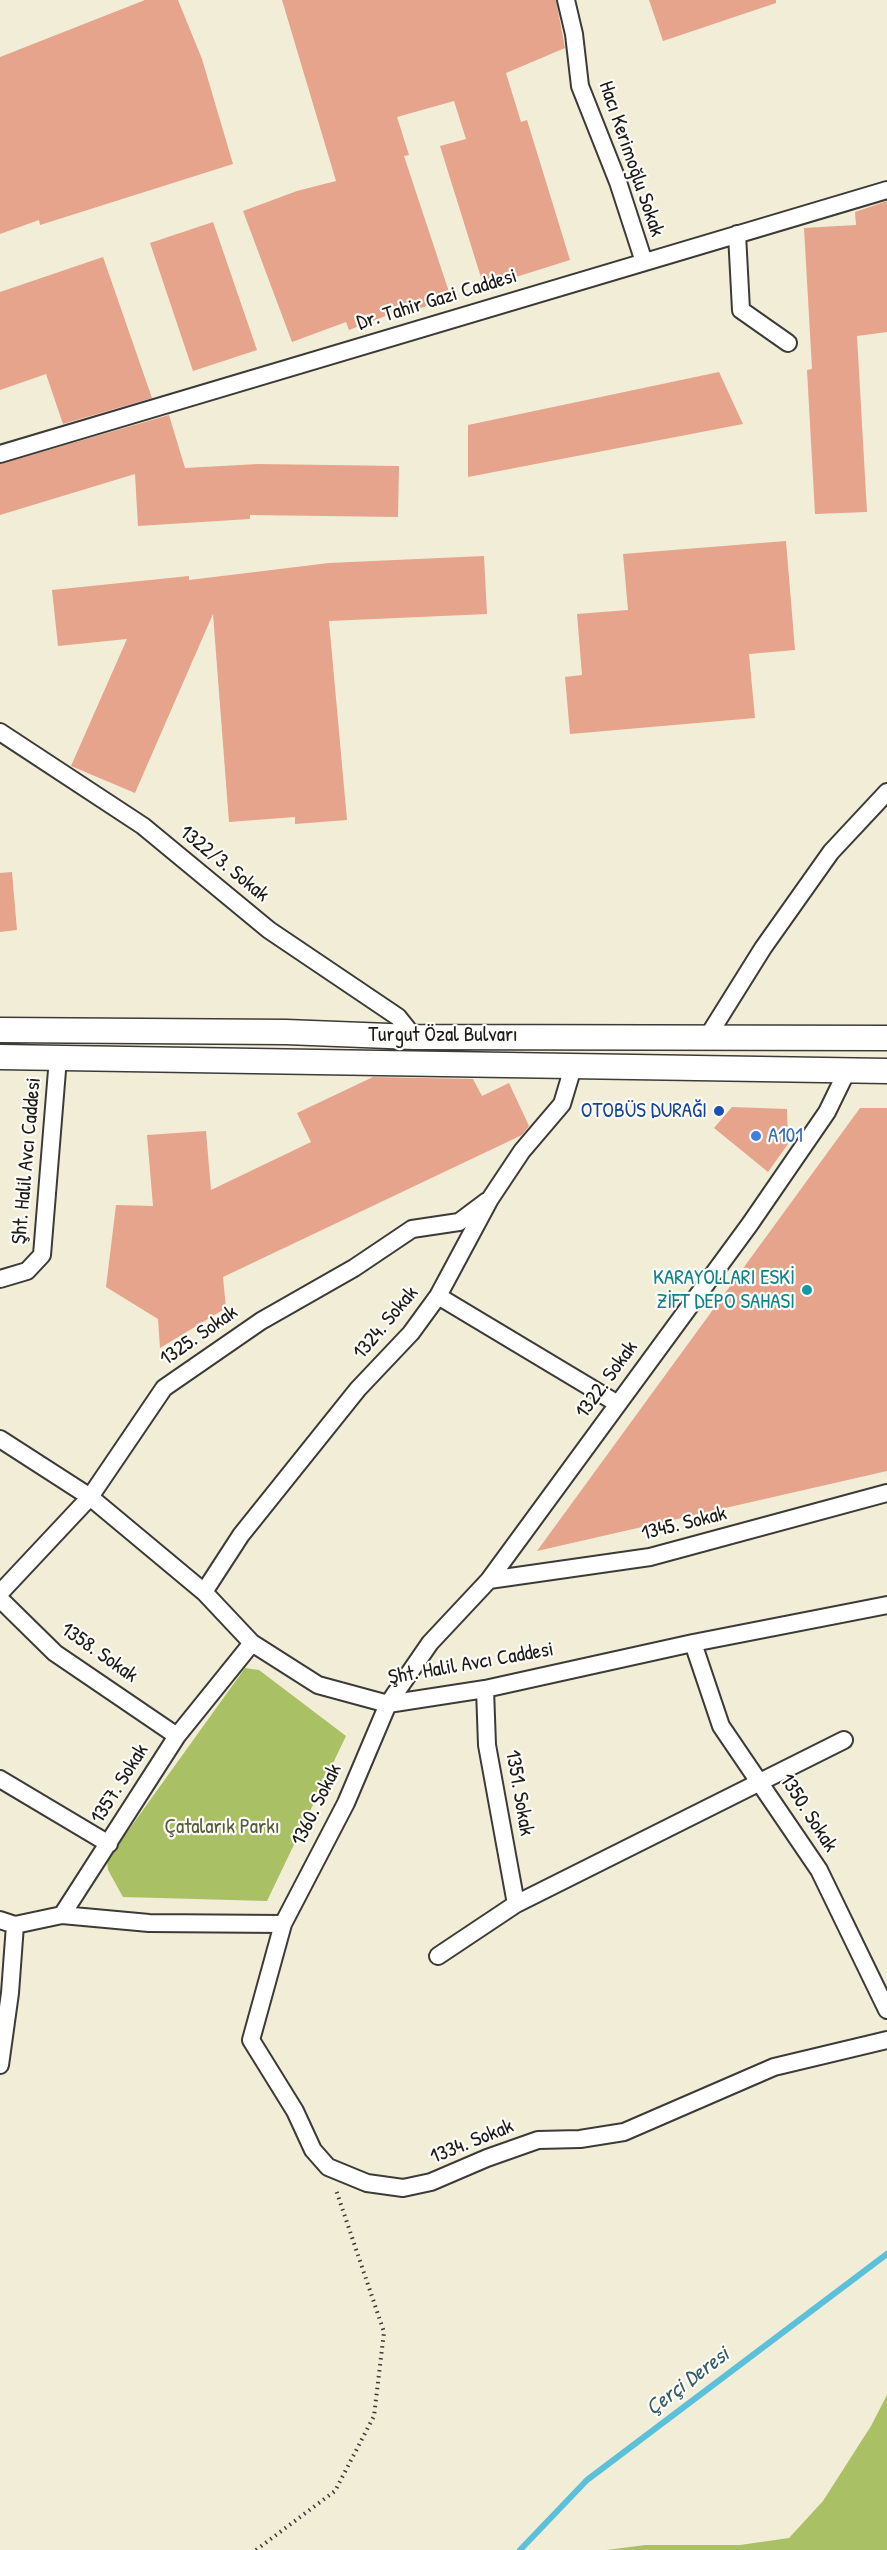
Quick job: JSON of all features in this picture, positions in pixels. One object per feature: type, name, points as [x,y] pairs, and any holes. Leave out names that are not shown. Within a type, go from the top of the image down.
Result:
[{"type":"main road","name":"Turgut Özal Bulvarı","points":[[0,1030],[286,1032],[414,1037],[547,1035],[887,1038]]},
{"type":"main road","points":[[0,1057],[887,1071]]},
{"type":"street","name":"Hacı Kerimoğlu Sokak","points":[[566,0],[574,34],[580,86],[618,182],[644,262]]},
{"type":"street","name":"Dr. Tahir Gazi Caddesi","points":[[0,454],[887,190]]},
{"type":"street","points":[[737,234],[741,310],[788,343]]},
{"type":"street","name":"1322/3. Sokak","points":[[0,732],[142,826],[269,930],[398,1017],[414,1037]]},
{"type":"street","points":[[708,1036],[763,948],[831,852],[887,792]]},
{"type":"street","name":"Şht. Halil Avcı Caddesi","points":[[0,1279],[27,1271],[42,1255],[58,1058]]},
{"type":"street","name":"1324. Sokak","points":[[204,1592],[249,1526],[358,1389],[411,1333],[438,1296],[490,1199],[522,1151],[562,1104],[574,1065]]},
{"type":"street","name":"1322. Sokak","points":[[388,1704],[430,1643],[489,1580],[769,1196],[827,1112],[847,1071]]},
{"type":"street","name":"1325. Sokak","points":[[0,1593],[90,1497],[164,1388],[261,1321],[354,1268],[412,1229],[459,1221],[490,1199]]},
{"type":"street","points":[[438,1296],[618,1404]]},
{"type":"street","name":"Şht. Halil Avcı Caddesi","points":[[0,1440],[90,1497],[204,1592],[252,1643],[318,1684],[388,1704],[485,1689],[693,1643],[887,1605]]},
{"type":"street","name":"1345. Sokak","points":[[489,1580],[650,1557],[887,1493]]},
{"type":"street","name":"1358. Sokak","points":[[0,1599],[55,1653],[177,1736]]},
{"type":"street","name":"1357. Sokak","points":[[62,1915],[177,1736],[252,1643]]},
{"type":"street","name":"1350. Sokak","points":[[693,1643],[721,1726],[751,1772],[761,1781],[819,1870],[887,2010]]},
{"type":"street","name":"1351. Sokak","points":[[485,1689],[487,1745],[516,1904]]},
{"type":"street","name":"1360. Sokak","points":[[283,1924],[346,1803],[388,1704]]},
{"type":"street","points":[[438,1956],[516,1904],[844,1740]]},
{"type":"street","points":[[0,1779],[109,1844]]},
{"type":"street","points":[[0,2065],[10,1993],[8,1923],[62,1915],[149,1923],[283,1924]]},
{"type":"street","name":"1334. Sokak","points":[[283,1924],[251,2040],[295,2111],[313,2150],[328,2166],[367,2182],[403,2188],[430,2182],[538,2140],[580,2139],[624,2132],[774,2067],[887,2040]]},
{"type":"path","points":[[256,2550],[335,2491],[374,2416],[384,2332],[328,2166]]},
{"type":"green space","name":"Çatalarık Parkı","points":[[245,1668],[259,1670],[346,1736],[267,1901],[123,1897],[108,1870],[107,1860]]},
{"type":"green space","points":[[887,2395],[887,2550],[607,2550],[645,2545],[740,2545],[789,2538],[823,2501],[871,2426]]},
{"type":"building","points":[[145,0],[178,0],[202,59],[233,164],[40,225],[39,220],[0,234],[0,57]]},
{"type":"building","points":[[282,0],[556,0],[565,48],[506,73],[521,122],[527,120],[570,260],[484,287],[440,146],[466,139],[454,101],[397,117],[409,155],[404,156],[451,298],[403,314],[401,310],[349,330],[346,322],[292,342],[243,211],[297,191],[336,181]]},
{"type":"building","points":[[649,0],[776,0],[776,3],[663,41]]},
{"type":"building","points":[[887,201],[887,332],[857,336],[867,512],[815,514],[807,370],[812,369],[804,228],[856,225],[855,212]]},
{"type":"building","points":[[213,222],[257,350],[193,371],[150,243]]},
{"type":"building","points":[[103,257],[152,398],[63,424],[46,374],[0,390],[0,292]]},
{"type":"building","points":[[719,372],[743,424],[468,477],[468,425]]},
{"type":"building","points":[[169,415],[185,468],[258,464],[399,466],[398,517],[250,515],[250,519],[138,526],[135,474],[0,515],[0,464]]},
{"type":"building","points":[[786,541],[795,650],[749,654],[755,718],[570,734],[565,677],[582,675],[577,614],[628,610],[623,554]]},
{"type":"building","points":[[484,556],[487,614],[329,621],[347,820],[295,824],[295,817],[229,822],[213,614],[135,793],[71,766],[127,639],[58,646],[52,590],[189,576],[189,580],[329,563]]},
{"type":"building","points":[[12,872],[17,930],[0,932],[0,873]]},
{"type":"building","points":[[373,1077],[473,1079],[482,1096],[509,1083],[529,1126],[522,1135],[223,1277],[226,1308],[160,1348],[158,1319],[106,1287],[116,1205],[153,1206],[147,1135],[206,1131],[211,1190],[311,1142],[297,1113]]},
{"type":"building","name":"A101","points":[[732,1107],[787,1109],[788,1144],[768,1172],[714,1128]]},
{"type":"building","name":"KARAYOLLARI ESKİ ZİFT DEPO SAHASI","points":[[860,1108],[887,1108],[887,1471],[537,1551]]},
{"type":"waterway","name":"Çerçi Deresi","points":[[520,2550],[587,2480],[887,2254]]},
{"type":"place","name":"OTOBÜS DURAĞI","points":[[719,1111]]},
{"type":"place","name":"A101","points":[[756,1136]]},
{"type":"place","name":"KARAYOLLARI ESKİ ZİFT DEPO SAHASI","points":[[807,1290]]}]
